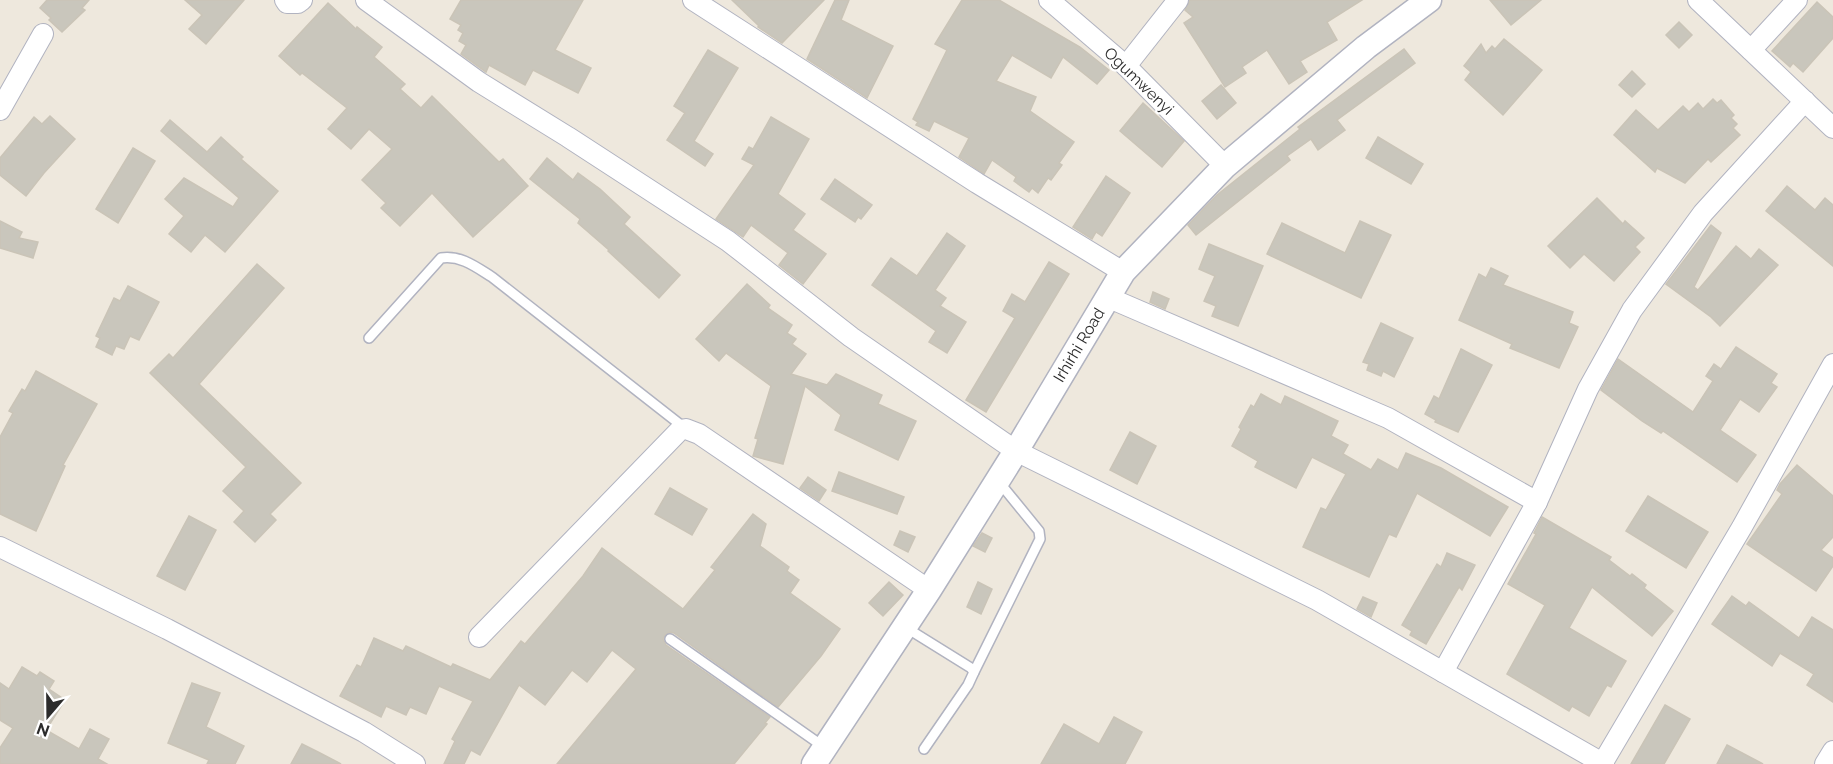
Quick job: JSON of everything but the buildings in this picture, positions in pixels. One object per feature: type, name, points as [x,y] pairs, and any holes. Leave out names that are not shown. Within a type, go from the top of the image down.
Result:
[{"type":"street","points":[[285,0],[287,3],[298,3],[302,0]]},
{"type":"street","points":[[366,0],[478,82],[568,137],[728,241],[851,337],[1016,451],[1317,600],[1603,764],[1742,527],[1833,364]]},
{"type":"street","points":[[693,0],[977,183],[1123,272]]},
{"type":"street","name":"Ogumwenyi","points":[[1049,0],[1126,66],[1225,166]]},
{"type":"street","points":[[1126,66],[1178,0]]},
{"type":"street","name":"Irhirhi Road","points":[[820,756],[998,480],[1123,272],[1225,166],[1366,47],[1430,0]]},
{"type":"street","points":[[1698,0],[1833,128]]},
{"type":"street","points":[[1751,50],[1797,0]]},
{"type":"street","points":[[0,110],[44,34]]},
{"type":"street","points":[[1443,672],[1537,502],[1588,389],[1632,310],[1703,213],[1804,101]]},
{"type":"street","points":[[1107,297],[1388,418],[1537,502]]},
{"type":"street","points":[[479,637],[680,430],[686,429],[699,434],[929,590]]},
{"type":"street","points":[[0,547],[167,629],[333,715],[415,764]]},
{"type":"street","points":[[1826,764],[1833,751]]},
{"type":"lane","points":[[369,338],[441,258],[460,258],[492,277],[686,429]]},
{"type":"lane","points":[[924,749],[968,685],[1040,539],[1039,531],[998,480]]},
{"type":"lane","points":[[904,627],[974,672]]},
{"type":"lane","points":[[670,639],[820,756]]}]
